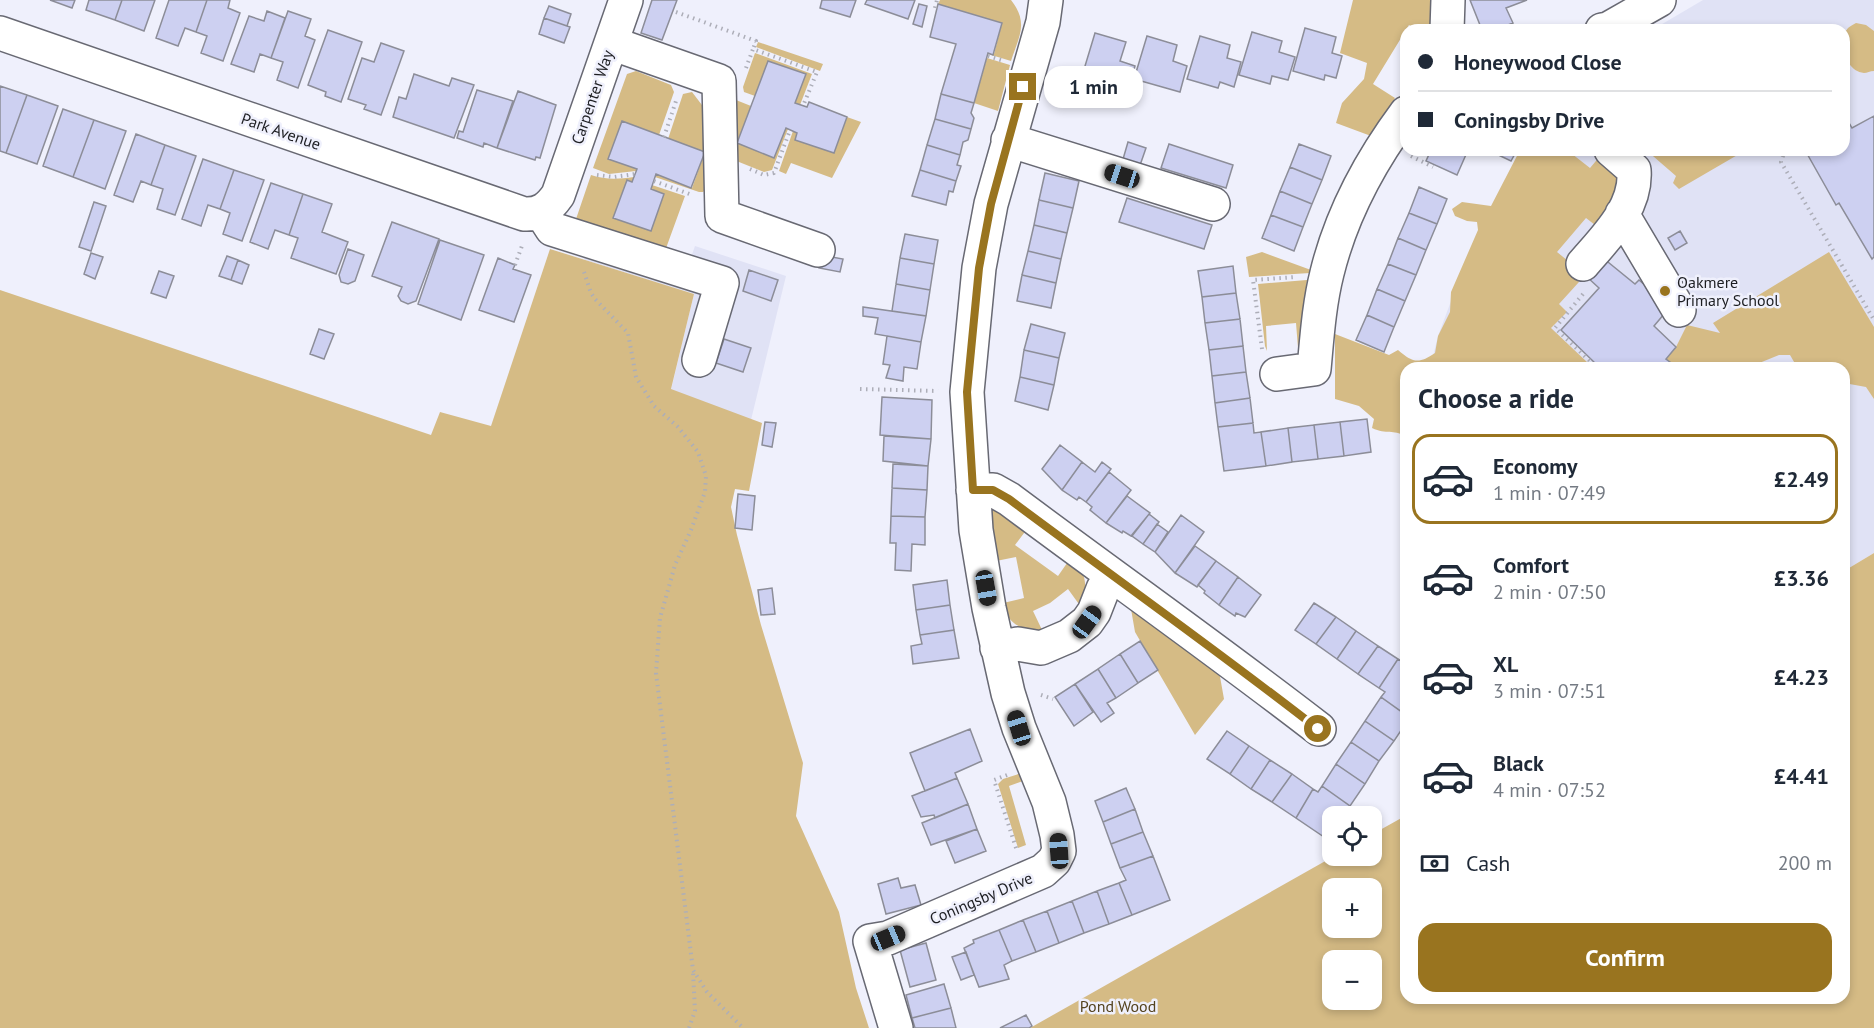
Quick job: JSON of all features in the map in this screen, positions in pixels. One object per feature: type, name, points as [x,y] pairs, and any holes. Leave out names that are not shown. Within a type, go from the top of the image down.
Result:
[{"type":"street","name":"Carpenter Way","points":[[542,214],[626,0]]},
{"type":"street","name":"Coningsby Drive","points":[[896,1028],[870,941],[888,938],[1043,871],[1054,861],[1059,851],[1049,802],[1008,693],[997,648],[976,530],[967,392],[979,268],[991,204],[1046,0]]},
{"type":"street","points":[[1447,24],[1448,0]]},
{"type":"street","points":[[1617,24],[1659,0]]},
{"type":"street","name":"Park Avenue","points":[[0,33],[495,205],[524,214],[542,214]]},
{"type":"street","points":[[611,43],[687,69],[731,78],[721,159],[722,216],[818,250]]},
{"type":"street","points":[[1277,374],[1314,369],[1318,319],[1327,273],[1344,220],[1384,143],[1400,121]]},
{"type":"street","points":[[1008,140],[1213,204]]},
{"type":"street","points":[[1582,264],[1618,224],[1635,183],[1634,170],[1618,156]]},
{"type":"street","points":[[542,214],[552,229],[722,283],[699,360]]},
{"type":"street","points":[[1622,214],[1679,310]]},
{"type":"street","points":[[973,490],[993,490],[1009,499],[1233,663],[1318,729]]},
{"type":"street","points":[[997,648],[1018,644],[1041,648],[1069,636],[1087,622],[1112,576]]},
{"type":"path","points":[[935,8],[937,0]]},
{"type":"path","points":[[676,12],[756,41],[753,49],[731,78]]},
{"type":"path","points":[[753,49],[817,72],[803,106]]},
{"type":"path","points":[[664,137],[687,69]]},
{"type":"path","points":[[721,159],[764,175],[774,172],[790,130]]},
{"type":"path","points":[[1783,156],[1781,162],[1874,320]]},
{"type":"path","points":[[592,172],[614,177],[635,174]]},
{"type":"path","points":[[654,181],[722,205]]},
{"type":"path","points":[[515,265],[542,214]]},
{"type":"path","points":[[1582,264],[1586,289],[1555,328],[1591,362]]},
{"type":"path","points":[[582,267],[591,293],[628,333],[636,377],[654,406],[678,427],[698,452],[706,476],[705,492],[675,565],[660,618],[656,673],[693,970],[695,1011],[689,1028]]},
{"type":"path","points":[[1277,374],[1265,376],[1253,280],[1327,273]]},
{"type":"path","points":[[860,389],[967,392]]},
{"type":"path","points":[[1026,879],[994,780],[1034,766]]},
{"type":"path","points":[[693,970],[707,992],[743,1028]]},
{"type":"shaded area","name":"Oakmere Primary School","points":[[1703,0],[1874,0],[1874,553],[1850,567],[1850,362],[1432,362],[1438,336],[1472,245],[1522,156],[1850,156],[1850,24],[1662,24]]},
{"type":"shaded area","points":[[695,246],[786,276],[751,420],[671,390],[694,294],[585,260],[579,250],[690,260]]},
{"type":"green space","points":[[940,0],[1011,0],[1020,16],[1021,30],[1011,61],[988,54],[994,54],[1002,23],[938,4]]},
{"type":"green space","points":[[1353,0],[1434,0],[1432,24],[1400,24],[1400,40],[1373,84],[1395,98],[1371,136],[1336,123],[1342,103],[1364,79],[1367,63],[1340,53]]},
{"type":"green space","points":[[1856,23],[1866,25],[1874,31],[1874,71],[1864,73],[1850,64],[1850,27]]},
{"type":"green space","points":[[758,42],[823,64],[820,71],[756,47]]},
{"type":"green space","points":[[755,53],[812,74],[800,105],[795,103],[805,74],[769,61],[755,96],[744,92],[743,87]]},
{"type":"green space","points":[[987,58],[1010,65],[998,111],[974,103]]},
{"type":"green space","points":[[636,71],[671,85],[674,92],[659,135],[636,171],[609,174],[593,168],[627,74]]},
{"type":"green space","points":[[692,92],[705,109],[706,189],[703,192],[655,177],[656,174],[692,188],[705,152],[668,139],[683,94]]},
{"type":"green space","points":[[731,98],[751,106],[737,143],[788,129],[772,170],[764,172],[729,158]]},
{"type":"green space","points":[[847,117],[861,122],[832,178],[791,163],[786,174],[779,171],[793,131],[797,133],[795,140],[834,153]]},
{"type":"green space","points":[[1517,156],[1575,156],[1590,168],[1602,156],[1622,182],[1599,228],[1586,218],[1557,252],[1584,274],[1559,304],[1567,312],[1551,328],[1587,362],[1400,362],[1400,434],[1372,428],[1374,419],[1359,406],[1335,399],[1335,334],[1389,355],[1398,350],[1412,360],[1425,359],[1435,353],[1438,336],[1450,312],[1451,292],[1478,230],[1477,222],[1455,216],[1452,209],[1462,202],[1491,206]]},
{"type":"green space","points":[[1653,156],[1736,156],[1679,189],[1673,183],[1676,176]]},
{"type":"green space","points":[[591,175],[612,179],[634,177],[632,182],[627,180],[613,218],[651,230],[664,194],[651,189],[652,185],[685,196],[665,251],[575,222]]},
{"type":"green space","points":[[550,249],[694,294],[671,389],[762,423],[749,491],[735,489],[731,507],[761,625],[803,763],[796,816],[839,912],[856,988],[869,1028],[0,1028],[0,290],[431,435],[440,412],[491,426]]},
{"type":"green space","points":[[1262,252],[1311,270],[1310,273],[1249,277],[1246,257]]},
{"type":"green space","points":[[1829,252],[1874,327],[1874,399],[1866,387],[1850,384],[1850,362],[1794,362],[1790,355],[1779,355],[1762,362],[1668,362],[1666,359],[1676,347],[1687,325],[1720,333],[1713,323]]},
{"type":"green space","points":[[1307,280],[1300,348],[1298,348],[1296,323],[1266,326],[1267,351],[1258,284]]},
{"type":"green space","points":[[994,506],[1030,525],[1015,545],[1058,576],[1072,556],[1081,569],[1085,580],[1085,592],[1081,607],[1068,589],[1050,603],[1033,611],[1043,632],[1028,630],[1012,622],[999,604],[1024,598],[1016,557],[991,562],[989,509]]},
{"type":"green space","name":"Pond Wood","points":[[1874,553],[1874,1028],[1030,1028],[1322,863],[1322,866],[1382,866],[1382,829],[1400,819],[1400,1004],[1850,1004],[1850,567]]},
{"type":"green space","points":[[1131,609],[1219,671],[1224,699],[1195,735],[1135,632]]},
{"type":"green space","points":[[1028,771],[1031,778],[1009,786],[1026,845],[1018,848],[998,784],[1003,779]]},
{"type":"building","points":[[50,0],[75,0],[72,8]]},
{"type":"building","points":[[89,0],[122,0],[115,20],[86,10]]},
{"type":"building","points":[[122,0],[155,0],[144,31],[115,20]]},
{"type":"building","points":[[169,0],[207,0],[196,32],[185,28],[178,46],[156,38]]},
{"type":"building","points":[[207,0],[230,0],[228,8],[240,13],[223,61],[201,53],[207,36],[196,32]]},
{"type":"building","points":[[652,0],[677,0],[662,40],[641,33]]},
{"type":"building","points":[[822,0],[856,0],[850,17],[820,8]]},
{"type":"building","points":[[867,0],[915,0],[908,19],[865,4]]},
{"type":"building","points":[[1470,0],[1527,0],[1506,8],[1513,23],[1480,24]]},
{"type":"building","points":[[919,4],[927,6],[922,27],[913,24]]},
{"type":"building","points":[[938,4],[1002,23],[993,55],[988,53],[974,103],[941,94],[956,44],[930,37]]},
{"type":"building","points":[[549,6],[571,14],[567,26],[544,18]]},
{"type":"building","points":[[267,11],[285,18],[271,58],[260,54],[254,72],[231,64],[249,16],[264,21]]},
{"type":"building","points":[[288,11],[311,19],[305,36],[315,40],[298,88],[277,80],[283,62],[271,58]]},
{"type":"building","points":[[544,18],[570,27],[564,43],[539,34]]},
{"type":"building","points":[[1305,28],[1336,37],[1332,53],[1342,56],[1336,78],[1325,75],[1324,80],[1293,71]]},
{"type":"building","points":[[328,30],[362,42],[341,102],[325,96],[326,92],[308,85]]},
{"type":"building","points":[[1252,32],[1282,41],[1279,52],[1295,57],[1288,80],[1272,76],[1270,84],[1239,75]]},
{"type":"building","points":[[1095,33],[1126,42],[1120,61],[1135,66],[1128,89],[1082,76]]},
{"type":"building","points":[[1147,36],[1177,45],[1173,61],[1187,66],[1180,92],[1134,79]]},
{"type":"building","points":[[1200,36],[1230,45],[1227,58],[1241,62],[1234,87],[1220,82],[1218,88],[1187,79]]},
{"type":"building","points":[[381,43],[404,51],[381,115],[364,109],[366,105],[348,99],[362,58],[374,62]]},
{"type":"building","points":[[768,61],[806,74],[795,103],[807,107],[809,102],[847,117],[834,153],[795,140],[797,133],[786,128],[774,158],[737,143]]},
{"type":"building","points":[[414,74],[449,86],[452,78],[474,85],[454,138],[393,117],[399,97],[406,99]]},
{"type":"building","points":[[0,86],[27,95],[6,153],[0,151]]},
{"type":"building","points":[[477,90],[513,101],[497,148],[484,143],[483,147],[457,138],[459,131],[463,132]]},
{"type":"building","points":[[518,91],[556,105],[540,158],[536,157],[535,160],[497,148]]},
{"type":"building","points":[[941,94],[974,103],[971,113],[974,118],[971,129],[935,119]]},
{"type":"building","points":[[27,95],[58,106],[37,164],[6,153]]},
{"type":"building","points":[[63,109],[94,120],[73,177],[43,166]]},
{"type":"building","points":[[1874,116],[1874,257],[1872,259],[1839,203],[1836,205],[1808,156],[1850,156],[1850,124],[1852,128]]},
{"type":"building","points":[[935,119],[971,129],[968,140],[963,142],[960,155],[927,145]]},
{"type":"building","points":[[94,120],[126,131],[105,189],[73,177]]},
{"type":"building","points":[[622,121],[705,152],[691,188],[656,174],[651,189],[664,194],[651,231],[613,218],[627,180],[632,182],[637,169],[608,159]]},
{"type":"building","points":[[136,134],[165,145],[151,185],[141,181],[133,202],[114,195]]},
{"type":"building","points":[[1128,142],[1146,148],[1138,171],[1121,166]]},
{"type":"building","points":[[1169,144],[1233,165],[1226,188],[1161,168]]},
{"type":"building","points":[[1299,144],[1331,156],[1322,180],[1290,167]]},
{"type":"building","points":[[165,145],[196,156],[175,215],[157,209],[163,189],[151,185]]},
{"type":"building","points":[[927,145],[960,155],[957,165],[961,166],[956,181],[920,170]]},
{"type":"building","points":[[1428,156],[1465,156],[1457,175],[1426,161]]},
{"type":"building","points":[[1501,156],[1514,156],[1511,161]]},
{"type":"building","points":[[203,159],[234,170],[220,209],[208,205],[201,226],[182,219]]},
{"type":"building","points":[[1290,167],[1322,180],[1312,204],[1280,191]]},
{"type":"building","points":[[234,170],[264,180],[242,241],[223,234],[230,213],[220,209]]},
{"type":"building","points":[[920,170],[956,181],[953,192],[949,191],[946,205],[912,196]]},
{"type":"building","points":[[1045,173],[1079,181],[1073,208],[1039,200]]},
{"type":"building","points":[[271,183],[303,194],[289,235],[275,230],[268,249],[250,242]]},
{"type":"building","points":[[1419,187],[1447,199],[1437,224],[1409,213]]},
{"type":"building","points":[[1280,191],[1312,204],[1303,227],[1271,215]]},
{"type":"building","points":[[303,194],[332,204],[322,232],[348,242],[336,274],[291,258],[298,238],[289,235]]},
{"type":"building","points":[[1127,198],[1212,225],[1204,249],[1119,222]]},
{"type":"building","points":[[1039,200],[1073,208],[1067,233],[1034,225]]},
{"type":"building","points":[[94,202],[106,206],[91,251],[79,247]]},
{"type":"building","points":[[1409,213],[1437,224],[1426,250],[1398,238]]},
{"type":"building","points":[[1271,215],[1303,227],[1294,251],[1262,238]]},
{"type":"building","points":[[392,222],[439,239],[416,301],[408,304],[401,301],[398,296],[402,287],[372,276]]},
{"type":"building","points":[[1034,225],[1067,233],[1061,259],[1028,251]]},
{"type":"building","points":[[1680,231],[1687,243],[1675,250],[1668,238]]},
{"type":"building","points":[[905,234],[938,240],[934,264],[900,258]]},
{"type":"building","points":[[1398,238],[1426,250],[1416,275],[1388,264]]},
{"type":"building","points":[[440,240],[484,255],[461,320],[418,304]]},
{"type":"building","points":[[348,249],[364,255],[355,281],[348,284],[341,282],[339,275]]},
{"type":"building","points":[[1028,251],[1061,259],[1056,283],[1022,275]]},
{"type":"building","points":[[91,253],[103,257],[95,279],[84,274]]},
{"type":"building","points":[[821,255],[843,259],[840,272],[819,268]]},
{"type":"building","points":[[227,256],[238,260],[231,280],[219,276]]},
{"type":"building","points":[[498,258],[515,265],[513,269],[531,275],[514,322],[479,310]]},
{"type":"building","points":[[900,258],[934,264],[930,290],[896,284]]},
{"type":"building","points":[[1603,258],[1635,284],[1639,280],[1670,307],[1654,326],[1676,347],[1666,359],[1670,362],[1594,362],[1561,330],[1599,288],[1587,277]]},
{"type":"building","points":[[238,260],[249,265],[242,284],[231,280]]},
{"type":"building","points":[[1388,264],[1416,275],[1405,301],[1377,289]]},
{"type":"building","points":[[1233,266],[1236,293],[1202,297],[1198,271]]},
{"type":"building","points":[[749,270],[778,280],[771,301],[743,291]]},
{"type":"building","points":[[159,271],[174,276],[166,298],[151,293]]},
{"type":"building","points":[[1022,275],[1056,283],[1051,308],[1017,301]]},
{"type":"building","points":[[896,284],[930,290],[926,316],[892,311]]},
{"type":"building","points":[[1377,289],[1405,301],[1394,327],[1367,315]]},
{"type":"building","points":[[1236,293],[1240,319],[1205,323],[1202,297]]},
{"type":"building","points":[[863,307],[926,316],[921,342],[875,334],[878,318],[863,316]]},
{"type":"building","points":[[1367,315],[1394,327],[1384,352],[1356,340]]},
{"type":"building","points":[[1240,319],[1243,346],[1209,350],[1205,323]]},
{"type":"building","points":[[1031,324],[1065,333],[1059,358],[1024,350]]},
{"type":"building","points":[[319,329],[334,334],[324,359],[310,354]]},
{"type":"building","points":[[887,336],[921,342],[917,369],[904,367],[903,381],[886,378],[890,365],[883,364]]},
{"type":"building","points":[[724,339],[751,348],[743,372],[716,363]]},
{"type":"building","points":[[1243,346],[1246,372],[1212,376],[1209,350]]},
{"type":"building","points":[[1024,350],[1059,358],[1054,385],[1020,377]]},
{"type":"building","points":[[1246,372],[1250,398],[1215,403],[1212,376]]},
{"type":"building","points":[[1020,377],[1054,385],[1048,410],[1015,401]]},
{"type":"building","points":[[882,397],[932,400],[931,439],[880,435]]},
{"type":"building","points":[[1250,398],[1253,423],[1218,427],[1215,403]]},
{"type":"building","points":[[1367,419],[1371,452],[1344,456],[1340,422]]},
{"type":"building","points":[[765,422],[776,423],[772,447],[762,445]]},
{"type":"building","points":[[1340,422],[1344,456],[1318,459],[1314,425]]},
{"type":"building","points":[[1253,423],[1254,433],[1261,432],[1266,466],[1224,471],[1218,427]]},
{"type":"building","points":[[1314,425],[1318,459],[1292,462],[1288,428]]},
{"type":"building","points":[[1288,428],[1292,462],[1266,466],[1261,432]]},
{"type":"building","points":[[884,436],[931,439],[928,466],[883,461]]},
{"type":"building","points":[[1060,445],[1082,462],[1062,490],[1042,469]]},
{"type":"building","points":[[1082,462],[1095,472],[1102,462],[1111,469],[1086,502],[1079,497],[1077,500],[1062,490]]},
{"type":"building","points":[[893,464],[928,466],[927,490],[892,488]]},
{"type":"building","points":[[1109,472],[1131,490],[1106,523],[1090,510],[1092,507],[1086,502]]},
{"type":"building","points":[[892,488],[927,490],[925,517],[891,516]]},
{"type":"building","points":[[738,494],[755,496],[752,530],[735,528]]},
{"type":"building","points":[[1127,496],[1150,513],[1131,536],[1106,523]]},
{"type":"building","points":[[1149,514],[1159,522],[1143,544],[1132,536]]},
{"type":"building","points":[[1181,515],[1204,532],[1175,573],[1155,552]]},
{"type":"building","points":[[891,516],[925,517],[925,545],[912,544],[911,571],[895,570],[896,543],[890,543]]},
{"type":"building","points":[[1157,524],[1168,532],[1155,552],[1143,544]]},
{"type":"building","points":[[1195,546],[1216,561],[1197,587],[1175,573]]},
{"type":"building","points":[[1216,561],[1238,577],[1219,605],[1198,585]]},
{"type":"building","points":[[1238,577],[1261,595],[1245,617],[1236,613],[1235,616],[1219,605]]},
{"type":"building","points":[[947,580],[950,605],[916,610],[913,585]]},
{"type":"building","points":[[772,588],[775,614],[761,615],[758,590]]},
{"type":"building","points":[[1314,603],[1336,617],[1316,644],[1295,630]]},
{"type":"building","points":[[950,605],[954,630],[920,635],[916,610]]},
{"type":"building","points":[[1336,617],[1356,631],[1337,659],[1316,644]]},
{"type":"building","points":[[954,630],[959,658],[913,664],[911,646],[922,644],[920,635]]},
{"type":"building","points":[[1356,631],[1378,646],[1358,674],[1337,659]]},
{"type":"building","points":[[1140,641],[1158,670],[1138,683],[1120,654]]},
{"type":"building","points":[[1378,646],[1398,659],[1379,688],[1358,674]]},
{"type":"building","points":[[1120,654],[1138,683],[1116,698],[1098,669]]},
{"type":"building","points":[[1398,659],[1400,660],[1400,711],[1381,697],[1385,692],[1379,688]]},
{"type":"building","points":[[1098,669],[1116,698],[1107,703],[1114,713],[1101,722],[1075,684]]},
{"type":"building","points":[[1075,684],[1093,712],[1074,726],[1055,697]]},
{"type":"building","points":[[1381,697],[1400,711],[1400,732],[1394,741],[1365,721]]},
{"type":"building","points":[[1365,721],[1394,741],[1379,761],[1351,742]]},
{"type":"building","points":[[970,729],[982,761],[955,773],[957,778],[925,791],[910,753]]},
{"type":"building","points":[[1227,731],[1249,746],[1230,774],[1207,759]]},
{"type":"building","points":[[1351,742],[1379,761],[1365,784],[1336,764]]},
{"type":"building","points":[[1249,746],[1270,760],[1251,789],[1230,774]]},
{"type":"building","points":[[1270,760],[1292,774],[1272,802],[1251,789]]},
{"type":"building","points":[[1336,764],[1365,784],[1350,806],[1322,786]]},
{"type":"building","points":[[1292,774],[1313,789],[1296,818],[1272,802]]},
{"type":"building","points":[[957,778],[968,804],[935,818],[934,815],[921,817],[912,796]]},
{"type":"building","points":[[1322,786],[1350,806],[1322,806],[1322,836],[1296,818],[1313,789],[1318,792]]},
{"type":"building","points":[[1126,788],[1135,809],[1103,822],[1095,801]]},
{"type":"building","points":[[968,804],[977,829],[931,845],[922,823]]},
{"type":"building","points":[[1135,809],[1143,832],[1111,844],[1103,822]]},
{"type":"building","points":[[977,829],[986,851],[955,863],[946,841]]},
{"type":"building","points":[[1143,832],[1153,856],[1120,868],[1111,844]]},
{"type":"building","points":[[1153,856],[1170,900],[1132,915],[1119,883],[1126,880],[1120,868]]},
{"type":"building","points":[[898,878],[901,888],[915,885],[921,905],[886,914],[878,884]]},
{"type":"building","points":[[1119,883],[1132,915],[1109,924],[1097,891]]},
{"type":"building","points":[[1097,891],[1109,924],[1084,933],[1072,901]]},
{"type":"building","points":[[1072,901],[1084,933],[1059,943],[1047,911]]},
{"type":"building","points":[[1047,911],[1059,943],[1036,952],[1023,920]]},
{"type":"building","points":[[1023,920],[1036,952],[1012,961],[999,930]]},
{"type":"building","points":[[999,930],[1012,961],[1004,965],[1009,979],[979,987],[964,948],[974,943],[973,940]]},
{"type":"building","points":[[926,943],[936,980],[910,987],[900,950]]},
{"type":"building","points":[[966,952],[974,975],[961,980],[952,957]]},
{"type":"building","points":[[944,984],[951,1008],[912,1018],[906,995]]},
{"type":"building","points":[[951,1008],[956,1028],[915,1028],[912,1018]]},
{"type":"building","points":[[1026,1015],[1032,1026],[1029,1028],[1000,1028]]},
{"type":"place","name":"Oakmere Primary School","points":[[1665,291]]},
{"type":"route","points":[[1023,87],[991,204],[979,268],[967,392],[973,490],[993,490],[1009,499],[1233,663],[1318,729]]}]
